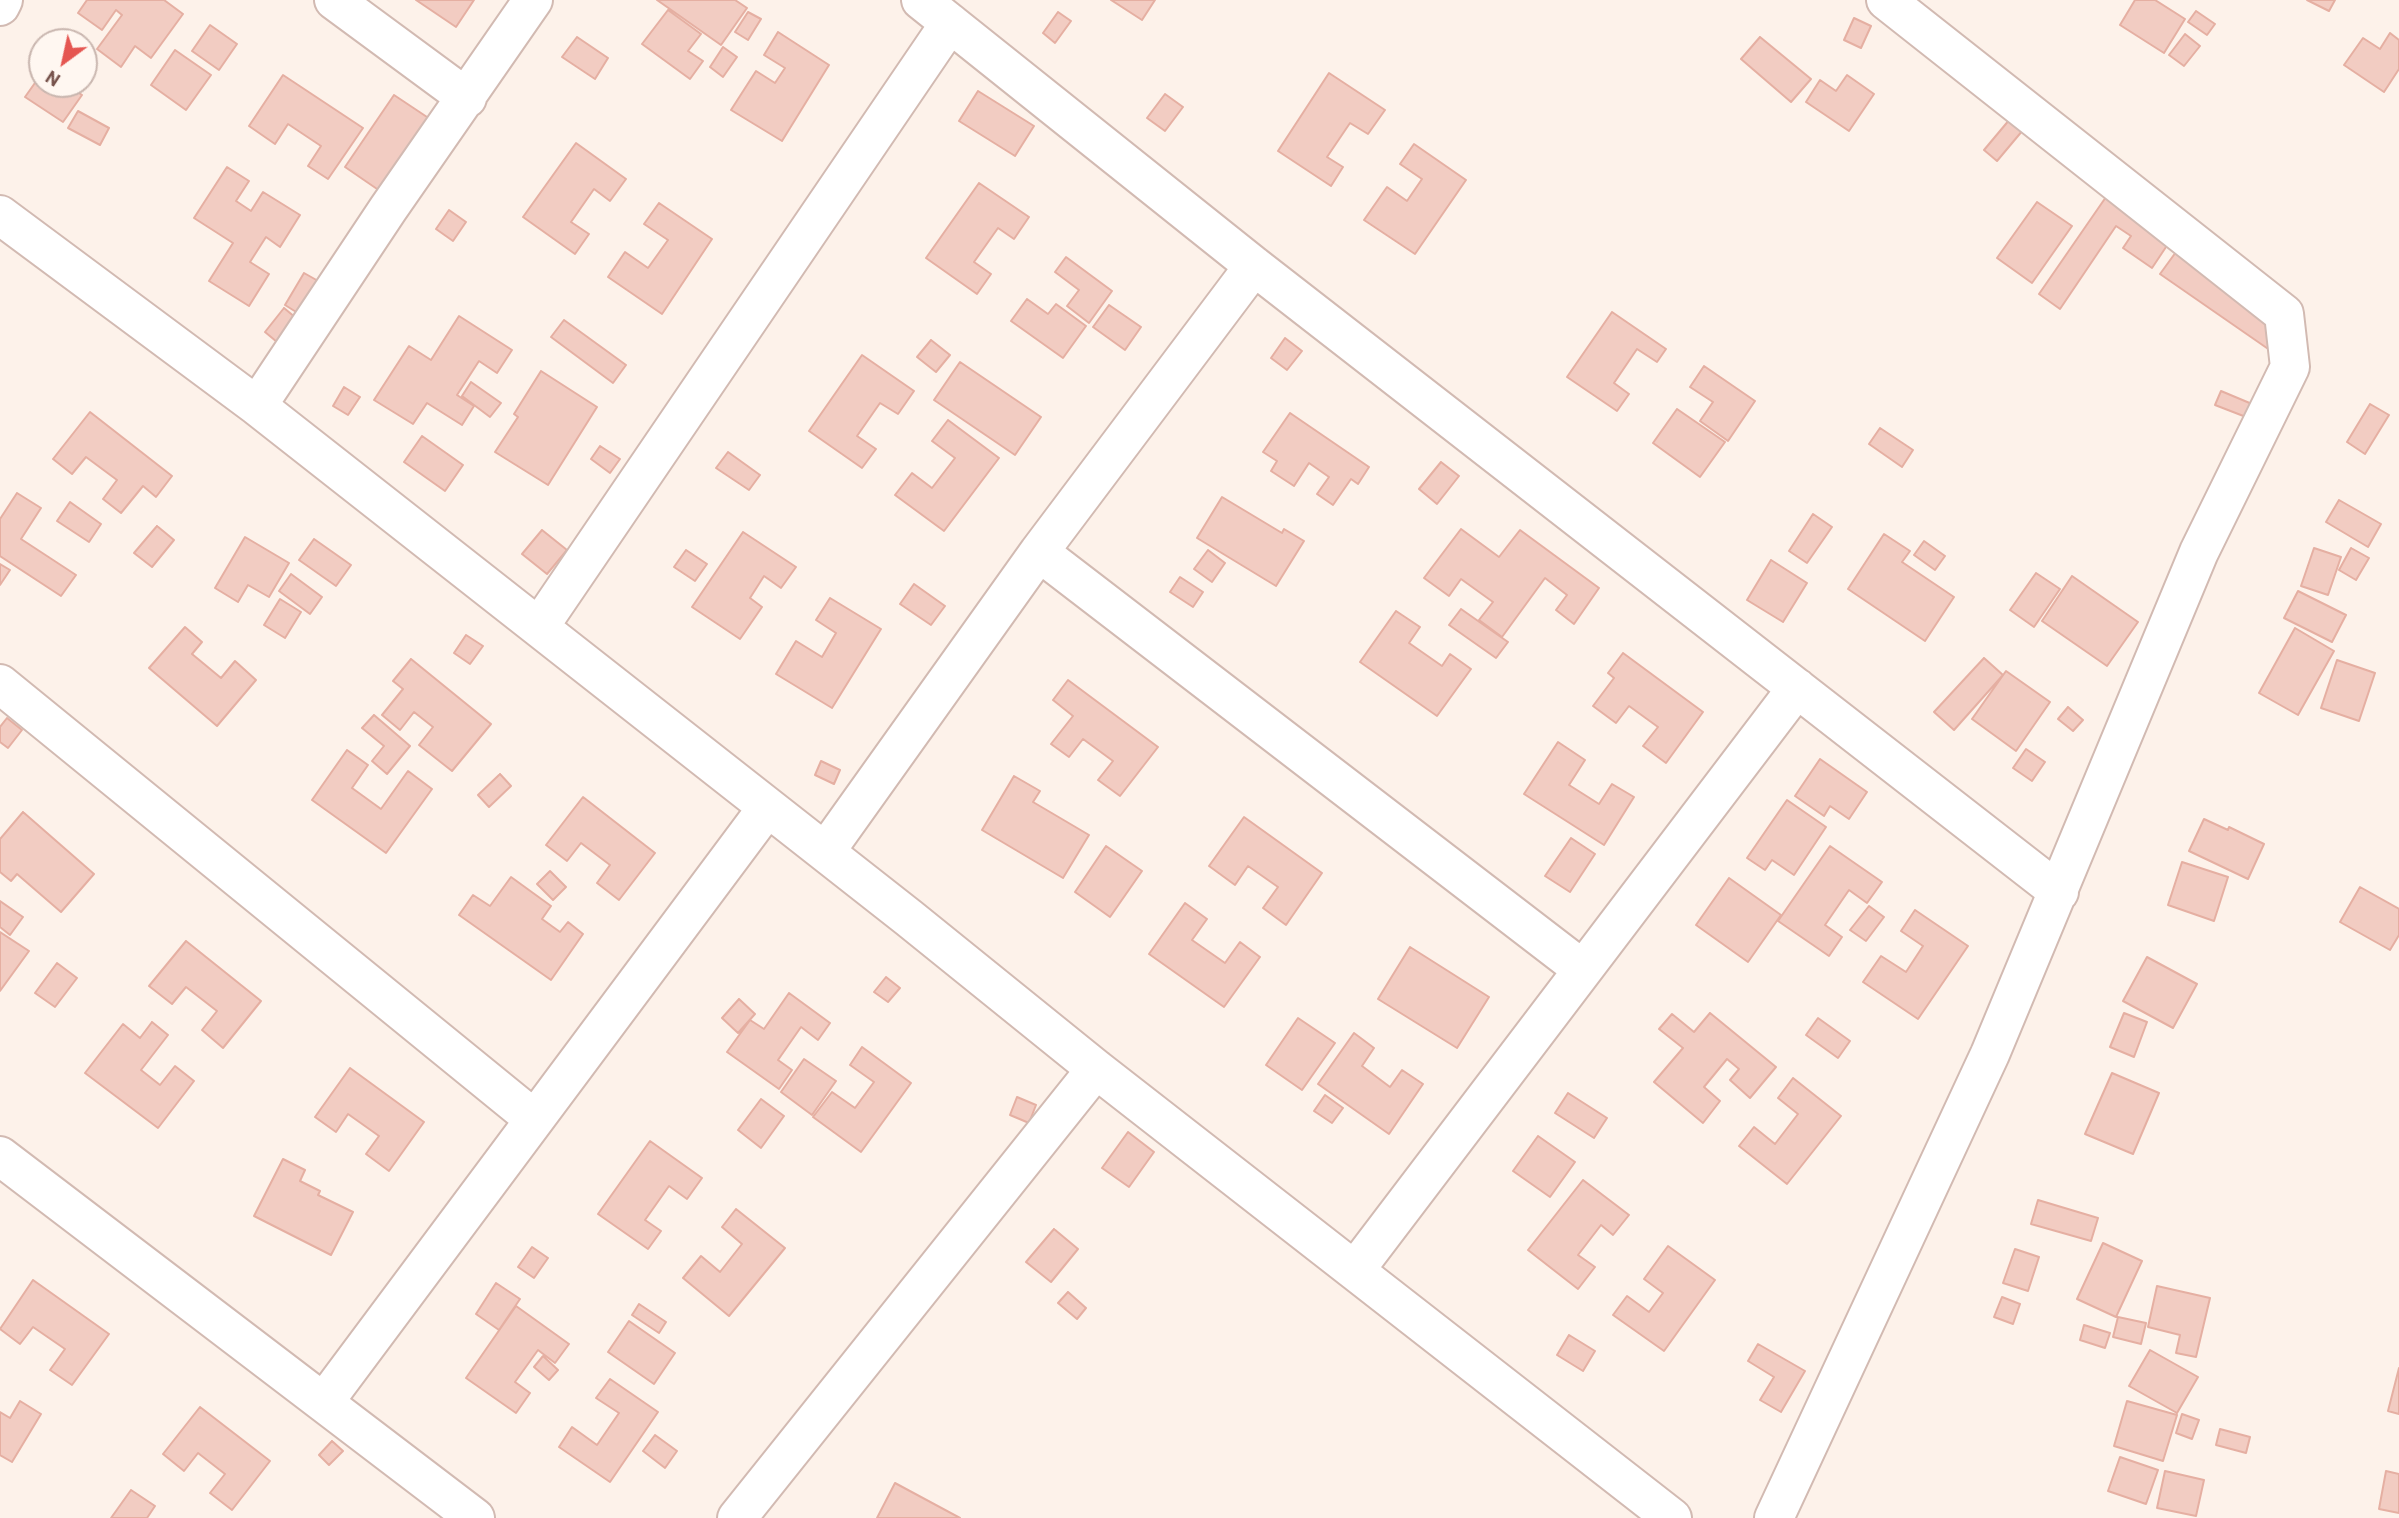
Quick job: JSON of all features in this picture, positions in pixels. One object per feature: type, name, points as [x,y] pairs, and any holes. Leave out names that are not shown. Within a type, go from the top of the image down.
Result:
[{"type":"street","points":[[0,6],[3,0]]},
{"type":"street","points":[[334,0],[467,98]]},
{"type":"street","points":[[257,406],[388,209],[533,0]]},
{"type":"street","points":[[920,0],[1254,266],[2059,892]]},
{"type":"street","points":[[1774,1518],[1990,1054],[2199,552],[2290,367],[2284,314],[1886,0]]},
{"type":"street","points":[[539,627],[950,23]]},
{"type":"street","points":[[0,215],[257,406],[825,852],[1096,1069],[1672,1518]]},
{"type":"street","points":[[825,852],[1039,552],[1254,266]]},
{"type":"street","points":[[1039,552],[1582,969]]},
{"type":"street","points":[[0,684],[534,1119]]},
{"type":"street","points":[[1355,1270],[1797,688]]},
{"type":"street","points":[[324,1402],[767,808]]},
{"type":"street","points":[[737,1518],[1096,1069]]},
{"type":"street","points":[[0,1156],[475,1518]]},
{"type":"building","points":[[87,0],[164,0],[183,14],[151,58],[135,46],[121,67],[98,48],[122,15],[116,10],[102,30],[78,13]]},
{"type":"building","points":[[416,0],[474,0],[456,27]]},
{"type":"building","points":[[657,0],[735,0],[747,8],[721,45]]},
{"type":"building","points":[[1111,0],[1155,0],[1142,20]]},
{"type":"building","points":[[2135,0],[2155,0],[2185,19],[2164,53],[2120,25]]},
{"type":"building","points":[[2307,0],[2335,0],[2329,11]]},
{"type":"building","points":[[668,10],[701,34],[688,51],[703,61],[690,79],[642,44]]},
{"type":"building","points":[[2196,11],[2215,24],[2207,35],[2188,22]]},
{"type":"building","points":[[748,12],[761,19],[748,40],[735,32]]},
{"type":"building","points":[[1058,12],[1071,21],[1055,43],[1043,33]]},
{"type":"building","points":[[1854,18],[1871,26],[1861,48],[1844,40]]},
{"type":"building","points":[[210,25],[237,44],[219,70],[192,51]]},
{"type":"building","points":[[778,32],[829,65],[782,141],[731,110],[756,71],[775,83],[785,68],[764,55]]},
{"type":"building","points":[[2390,33],[2399,40],[2399,69],[2384,92],[2344,65],[2363,38],[2380,49]]},
{"type":"building","points":[[2185,34],[2200,46],[2184,66],[2169,55]]},
{"type":"building","points":[[577,37],[608,58],[595,79],[562,57]]},
{"type":"building","points":[[1760,37],[1811,79],[1791,102],[1741,59]]},
{"type":"building","points":[[723,47],[737,57],[723,77],[710,67]]},
{"type":"building","points":[[175,50],[211,75],[186,110],[151,85]]},
{"type":"building","points":[[1329,73],[1385,110],[1368,134],[1350,123],[1327,157],[1343,167],[1331,186],[1278,151]]},
{"type":"building","points":[[283,75],[363,128],[328,179],[308,166],[321,146],[288,124],[275,144],[249,126]]},
{"type":"building","points":[[1847,75],[1874,94],[1849,131],[1806,102],[1820,80],[1836,91]]},
{"type":"building","points":[[978,91],[1034,126],[1015,156],[959,121]]},
{"type":"building","points":[[28,93],[28,98],[80,98],[63,122],[25,97]]},
{"type":"building","points":[[1165,94],[1183,107],[1165,131],[1147,118]]},
{"type":"building","points":[[394,95],[430,119],[380,191],[345,167]]},
{"type":"building","points":[[78,111],[109,128],[100,145],[68,128]]},
{"type":"building","points":[[2010,119],[2023,130],[1997,161],[1984,150]]},
{"type":"building","points":[[576,143],[626,179],[610,201],[594,189],[571,222],[589,234],[575,254],[523,217]]},
{"type":"building","points":[[1414,144],[1466,180],[1415,254],[1364,220],[1387,187],[1407,201],[1422,179],[1400,164]]},
{"type":"building","points":[[227,167],[249,181],[236,201],[251,211],[263,192],[300,215],[280,247],[266,237],[250,262],[269,274],[249,306],[209,281],[233,243],[194,218]]},
{"type":"building","points":[[979,183],[1029,217],[1014,239],[998,228],[974,262],[991,274],[977,294],[926,258]]},
{"type":"building","points":[[2106,197],[2170,241],[2152,268],[2123,248],[2131,236],[2116,226],[2060,309],[2039,294]]},
{"type":"building","points":[[2037,202],[2072,226],[2032,283],[1997,258]]},
{"type":"building","points":[[659,203],[712,239],[662,314],[608,277],[625,252],[648,268],[668,240],[644,224]]},
{"type":"building","points":[[449,210],[466,222],[453,241],[436,229]]},
{"type":"building","points":[[2176,252],[2290,330],[2274,353],[2160,274]]},
{"type":"building","points":[[1066,257],[1112,291],[1089,323],[1067,306],[1079,290],[1055,272]]},
{"type":"building","points":[[304,273],[320,282],[301,315],[285,305]]},
{"type":"building","points":[[1027,299],[1048,314],[1056,304],[1086,326],[1063,358],[1011,321]]},
{"type":"building","points":[[1109,305],[1141,327],[1125,350],[1093,327]]},
{"type":"building","points":[[284,308],[296,318],[277,342],[265,332]]},
{"type":"building","points":[[1612,312],[1666,349],[1657,362],[1637,349],[1614,383],[1629,394],[1617,411],[1567,377]]},
{"type":"building","points":[[459,316],[512,350],[497,373],[479,361],[457,395],[474,406],[462,425],[427,403],[413,424],[374,400],[409,346],[431,360]]},
{"type":"building","points":[[564,320],[626,365],[613,383],[551,337]]},
{"type":"building","points":[[1285,338],[1302,351],[1287,370],[1271,358]]},
{"type":"building","points":[[931,340],[950,355],[936,372],[917,357]]},
{"type":"building","points":[[862,355],[914,391],[898,414],[880,403],[857,436],[876,449],[862,468],[809,431]]},
{"type":"building","points":[[960,362],[1041,417],[1015,455],[934,400]]},
{"type":"building","points":[[1704,366],[1755,401],[1728,441],[1700,421],[1713,402],[1690,387]]},
{"type":"building","points":[[541,371],[597,407],[548,485],[495,452],[518,417],[514,414]]},
{"type":"building","points":[[471,382],[501,403],[490,417],[462,396]]},
{"type":"building","points":[[344,387],[360,397],[348,415],[333,406]]},
{"type":"building","points":[[2221,391],[2252,404],[2246,417],[2215,405]]},
{"type":"building","points":[[2370,404],[2389,415],[2365,454],[2347,442]]},
{"type":"building","points":[[1677,409],[1725,442],[1700,477],[1653,443]]},
{"type":"building","points":[[90,412],[172,476],[156,497],[143,486],[121,513],[103,499],[117,480],[86,457],[72,474],[53,459]]},
{"type":"building","points":[[1290,413],[1369,467],[1358,484],[1351,479],[1333,505],[1317,494],[1329,477],[1309,463],[1294,486],[1271,471],[1277,461],[1263,452]]},
{"type":"building","points":[[948,420],[999,458],[944,531],[895,495],[912,473],[932,488],[955,458],[932,441]]},
{"type":"building","points":[[1880,428],[1913,450],[1902,467],[1869,444]]},
{"type":"building","points":[[422,436],[463,465],[445,491],[404,462]]},
{"type":"building","points":[[600,446],[620,459],[610,473],[591,459]]},
{"type":"building","points":[[728,452],[760,475],[749,490],[716,468]]},
{"type":"building","points":[[1441,462],[1459,476],[1437,504],[1419,489]]},
{"type":"building","points":[[17,493],[41,508],[21,539],[76,575],[61,596],[0,556],[0,519]]},
{"type":"building","points":[[1222,497],[1282,533],[1284,529],[1304,541],[1276,586],[1197,538]]},
{"type":"building","points":[[2339,500],[2381,524],[2368,547],[2326,522]]},
{"type":"building","points":[[70,502],[101,524],[89,542],[57,521]]},
{"type":"building","points":[[1813,514],[1832,527],[1807,563],[1789,551]]},
{"type":"building","points":[[157,526],[174,540],[152,567],[134,553]]},
{"type":"building","points":[[1461,529],[1499,557],[1520,530],[1599,588],[1574,624],[1556,610],[1567,595],[1545,578],[1502,637],[1479,620],[1493,602],[1461,579],[1449,596],[1424,578]]},
{"type":"building","points":[[542,530],[567,550],[547,574],[522,554]]},
{"type":"building","points":[[743,532],[796,567],[781,588],[764,576],[750,598],[762,607],[740,639],[692,607]]},
{"type":"building","points":[[1884,534],[1910,551],[1902,562],[1954,597],[1925,641],[1848,589]]},
{"type":"building","points":[[245,537],[289,563],[269,597],[248,585],[238,602],[215,588]]},
{"type":"building","points":[[314,539],[351,565],[336,586],[299,560]]},
{"type":"building","points":[[1924,541],[1945,556],[1935,570],[1914,555]]},
{"type":"building","points":[[2314,548],[2341,557],[2328,595],[2301,586]]},
{"type":"building","points":[[2351,548],[2369,558],[2356,580],[2339,570]]},
{"type":"building","points":[[686,550],[707,564],[695,581],[674,567]]},
{"type":"building","points":[[1208,550],[1225,563],[1212,582],[1194,569]]},
{"type":"building","points":[[1771,560],[1807,583],[1783,622],[1747,600]]},
{"type":"building","points":[[0,564],[10,570],[0,585]]},
{"type":"building","points":[[2036,573],[2060,589],[2034,627],[2010,610]]},
{"type":"building","points":[[291,574],[322,597],[310,614],[279,591]]},
{"type":"building","points":[[2072,576],[2138,622],[2107,666],[2042,621]]},
{"type":"building","points":[[1180,577],[1203,592],[1193,607],[1170,592]]},
{"type":"building","points":[[914,584],[945,606],[931,625],[900,604]]},
{"type":"building","points":[[2298,591],[2346,615],[2332,642],[2284,618]]},
{"type":"building","points":[[830,598],[881,629],[832,708],[776,674],[796,641],[822,657],[836,633],[816,620]]},
{"type":"building","points":[[280,599],[301,612],[285,638],[264,625]]},
{"type":"building","points":[[1461,609],[1508,642],[1496,658],[1449,625]]},
{"type":"building","points":[[1396,611],[1420,627],[1409,643],[1442,666],[1450,654],[1471,669],[1437,716],[1360,662]]},
{"type":"building","points":[[185,627],[202,642],[192,654],[221,678],[235,661],[256,680],[217,726],[149,668]]},
{"type":"building","points":[[2295,628],[2334,651],[2298,715],[2259,693]]},
{"type":"building","points":[[466,635],[483,646],[470,664],[454,653]]},
{"type":"building","points":[[1623,653],[1703,712],[1666,763],[1643,746],[1658,727],[1629,706],[1616,723],[1593,706],[1614,678],[1608,673]]},
{"type":"building","points":[[1984,658],[2003,675],[1954,730],[1934,712]]},
{"type":"building","points":[[411,659],[491,724],[452,771],[419,745],[433,727],[414,712],[400,730],[382,715],[403,689],[393,681]]},
{"type":"building","points":[[2337,660],[2375,673],[2359,721],[2321,708]]},
{"type":"building","points":[[2006,671],[2050,702],[2016,751],[1972,719]]},
{"type":"building","points":[[1068,680],[1158,747],[1120,796],[1098,780],[1113,761],[1083,739],[1069,757],[1051,744],[1073,716],[1053,700]]},
{"type":"building","points":[[2068,707],[2083,720],[2073,731],[2058,719]]},
{"type":"building","points":[[374,715],[410,746],[387,774],[372,761],[384,746],[362,728]]},
{"type":"building","points":[[7,718],[22,730],[8,748],[0,742],[0,727]]},
{"type":"building","points":[[1558,742],[1585,760],[1569,785],[1599,804],[1612,784],[1634,797],[1604,845],[1524,794]]},
{"type":"building","points":[[2026,749],[2045,762],[2032,781],[2013,768]]},
{"type":"building","points":[[347,750],[368,765],[352,788],[381,809],[408,771],[432,789],[386,853],[312,800]]},
{"type":"building","points":[[1820,759],[1867,792],[1849,819],[1830,806],[1824,816],[1795,796]]},
{"type":"building","points":[[821,761],[840,770],[834,784],[815,775]]},
{"type":"building","points":[[500,774],[511,786],[489,807],[478,795]]},
{"type":"building","points":[[1014,776],[1040,791],[1033,802],[1089,835],[1063,878],[982,830]]},
{"type":"building","points":[[583,797],[655,853],[619,900],[597,883],[610,865],[581,843],[567,861],[546,845]]},
{"type":"building","points":[[1787,800],[1826,827],[1794,875],[1772,860],[1765,870],[1747,858]]},
{"type":"building","points":[[23,812],[94,874],[61,912],[17,874],[11,881],[0,872],[0,839]]},
{"type":"building","points":[[1244,817],[1322,873],[1286,925],[1263,908],[1278,887],[1248,866],[1235,885],[1209,866]]},
{"type":"building","points":[[2204,819],[2228,830],[2229,827],[2264,844],[2248,879],[2189,851]]},
{"type":"building","points":[[1571,838],[1595,854],[1570,892],[1545,876]]},
{"type":"building","points":[[1106,846],[1142,871],[1110,917],[1075,892]]},
{"type":"building","points":[[1830,846],[1882,882],[1867,903],[1849,890],[1825,925],[1842,937],[1829,956],[1778,921]]},
{"type":"building","points":[[2182,862],[2228,877],[2214,921],[2168,905]]},
{"type":"building","points":[[550,871],[566,887],[553,900],[537,884]]},
{"type":"building","points":[[511,877],[551,906],[542,919],[560,932],[568,922],[583,934],[551,980],[459,915],[473,895],[490,906]]},
{"type":"building","points":[[1729,878],[1781,915],[1748,962],[1696,925]]},
{"type":"building","points":[[2360,887],[2399,909],[2399,935],[2390,950],[2340,922]]},
{"type":"building","points":[[0,901],[23,917],[10,935],[0,927]]},
{"type":"building","points":[[1185,903],[1207,919],[1192,940],[1225,963],[1240,942],[1260,957],[1224,1007],[1149,954]]},
{"type":"building","points":[[1869,906],[1884,917],[1866,941],[1850,930]]},
{"type":"building","points":[[1915,910],[1968,946],[1918,1019],[1863,982],[1881,956],[1906,972],[1923,946],[1901,931]]},
{"type":"building","points":[[0,932],[29,951],[0,991]]},
{"type":"building","points":[[186,941],[261,1001],[223,1048],[202,1030],[217,1011],[186,987],[172,1004],[149,986]]},
{"type":"building","points":[[1410,947],[1489,997],[1457,1048],[1378,999]]},
{"type":"building","points":[[2147,957],[2197,984],[2173,1028],[2123,1001]]},
{"type":"building","points":[[57,963],[77,978],[55,1007],[35,993]]},
{"type":"building","points":[[886,977],[900,988],[888,1002],[874,992]]},
{"type":"building","points":[[789,993],[830,1023],[818,1040],[801,1027],[778,1060],[792,1070],[779,1089],[727,1052],[750,1020],[764,1029]]},
{"type":"building","points":[[739,999],[755,1014],[738,1033],[722,1018]]},
{"type":"building","points":[[1710,1013],[1776,1067],[1750,1098],[1730,1080],[1739,1069],[1727,1059],[1704,1087],[1720,1101],[1703,1123],[1654,1082],[1683,1048],[1659,1029],[1672,1014],[1694,1032]]},
{"type":"building","points":[[2124,1013],[2147,1022],[2134,1057],[2110,1047]]},
{"type":"building","points":[[1298,1018],[1335,1043],[1302,1090],[1266,1065]]},
{"type":"building","points":[[1818,1018],[1850,1041],[1838,1058],[1806,1035]]},
{"type":"building","points":[[152,1022],[168,1035],[141,1070],[160,1085],[175,1066],[194,1081],[158,1128],[85,1073],[123,1024],[140,1038]]},
{"type":"building","points":[[1354,1033],[1374,1048],[1362,1066],[1390,1087],[1402,1070],[1423,1084],[1389,1134],[1318,1084]]},
{"type":"building","points":[[862,1047],[911,1083],[861,1152],[813,1117],[832,1092],[855,1108],[874,1082],[850,1065]]},
{"type":"building","points":[[804,1059],[836,1081],[812,1115],[781,1092]]},
{"type":"building","points":[[350,1068],[424,1122],[389,1171],[366,1154],[379,1136],[348,1114],[336,1132],[315,1117]]},
{"type":"building","points":[[2112,1073],[2159,1093],[2133,1154],[2085,1134]]},
{"type":"building","points":[[1793,1078],[1841,1116],[1787,1184],[1739,1146],[1754,1127],[1775,1144],[1798,1114],[1778,1098]]},
{"type":"building","points":[[1568,1093],[1607,1118],[1594,1138],[1555,1113]]},
{"type":"building","points":[[1325,1095],[1343,1108],[1332,1123],[1314,1111]]},
{"type":"building","points":[[1017,1097],[1036,1105],[1029,1123],[1010,1115]]},
{"type":"building","points":[[761,1099],[784,1116],[761,1148],[738,1130]]},
{"type":"building","points":[[1128,1132],[1154,1152],[1129,1187],[1102,1168]]},
{"type":"building","points":[[1538,1136],[1575,1162],[1550,1197],[1513,1171]]},
{"type":"building","points":[[650,1141],[702,1178],[687,1199],[669,1186],[645,1220],[661,1231],[648,1249],[598,1214]]},
{"type":"building","points":[[283,1159],[305,1170],[300,1181],[320,1191],[318,1195],[353,1212],[331,1255],[254,1216]]},
{"type":"building","points":[[1583,1180],[1629,1215],[1613,1235],[1601,1225],[1578,1255],[1595,1267],[1578,1289],[1528,1250]]},
{"type":"building","points":[[2038,1200],[2098,1218],[2091,1241],[2031,1224]]},
{"type":"building","points":[[736,1209],[785,1248],[729,1316],[683,1278],[701,1256],[720,1272],[742,1244],[722,1227]]},
{"type":"building","points":[[1054,1229],[1078,1249],[1051,1282],[1026,1262]]},
{"type":"building","points":[[2103,1243],[2142,1261],[2116,1317],[2077,1299]]},
{"type":"building","points":[[1668,1246],[1715,1280],[1664,1351],[1613,1315],[1627,1296],[1649,1312],[1663,1293],[1644,1279]]},
{"type":"building","points":[[532,1247],[548,1258],[534,1278],[518,1267]]},
{"type":"building","points":[[2015,1249],[2039,1257],[2028,1291],[2003,1283]]},
{"type":"building","points":[[33,1280],[109,1334],[72,1385],[50,1370],[65,1349],[33,1327],[20,1344],[0,1329]]},
{"type":"building","points":[[496,1283],[520,1299],[499,1330],[476,1314]]},
{"type":"building","points":[[2157,1286],[2210,1298],[2196,1357],[2176,1353],[2180,1335],[2148,1327]]},
{"type":"building","points":[[1068,1292],[1086,1308],[1077,1319],[1058,1303]]},
{"type":"building","points":[[2002,1297],[2020,1304],[2013,1324],[1994,1317]]},
{"type":"building","points":[[639,1304],[666,1322],[659,1333],[632,1315]]},
{"type":"building","points":[[516,1306],[569,1344],[555,1363],[538,1350],[515,1382],[530,1393],[516,1413],[466,1378]]},
{"type":"building","points":[[2118,1317],[2146,1323],[2141,1344],[2113,1337]]},
{"type":"building","points":[[629,1321],[675,1353],[654,1384],[608,1352]]},
{"type":"building","points":[[2084,1325],[2110,1333],[2105,1348],[2080,1340]]},
{"type":"building","points":[[1569,1335],[1595,1351],[1583,1371],[1557,1355]]},
{"type":"building","points":[[1758,1344],[1805,1371],[1781,1412],[1760,1400],[1774,1377],[1748,1361]]},
{"type":"building","points":[[2150,1350],[2198,1377],[2177,1413],[2129,1386]]},
{"type":"building","points":[[543,1356],[558,1370],[549,1380],[534,1367]]},
{"type":"building","points":[[2399,1368],[2399,1414],[2388,1411]]},
{"type":"building","points":[[610,1379],[658,1412],[610,1482],[559,1447],[572,1427],[597,1445],[619,1413],[596,1398]]},
{"type":"building","points":[[20,1401],[41,1414],[12,1462],[0,1455],[0,1412],[10,1418]]},
{"type":"building","points":[[2127,1401],[2177,1415],[2163,1461],[2114,1446]]},
{"type":"building","points":[[200,1407],[270,1461],[232,1510],[210,1493],[225,1474],[198,1453],[184,1471],[163,1454]]},
{"type":"building","points":[[2182,1414],[2199,1420],[2192,1439],[2176,1433]]},
{"type":"building","points":[[2220,1429],[2250,1437],[2246,1453],[2216,1445]]},
{"type":"building","points":[[655,1435],[677,1451],[665,1468],[643,1451]]},
{"type":"building","points":[[332,1441],[343,1451],[329,1465],[319,1455]]},
{"type":"building","points":[[2120,1457],[2158,1470],[2146,1504],[2108,1491]]},
{"type":"building","points":[[2165,1471],[2204,1480],[2196,1516],[2157,1508]]},
{"type":"building","points":[[2386,1471],[2399,1474],[2399,1513],[2379,1509]]},
{"type":"building","points":[[895,1483],[960,1518],[877,1518]]},
{"type":"building","points":[[131,1490],[155,1506],[147,1518],[111,1518]]}]
